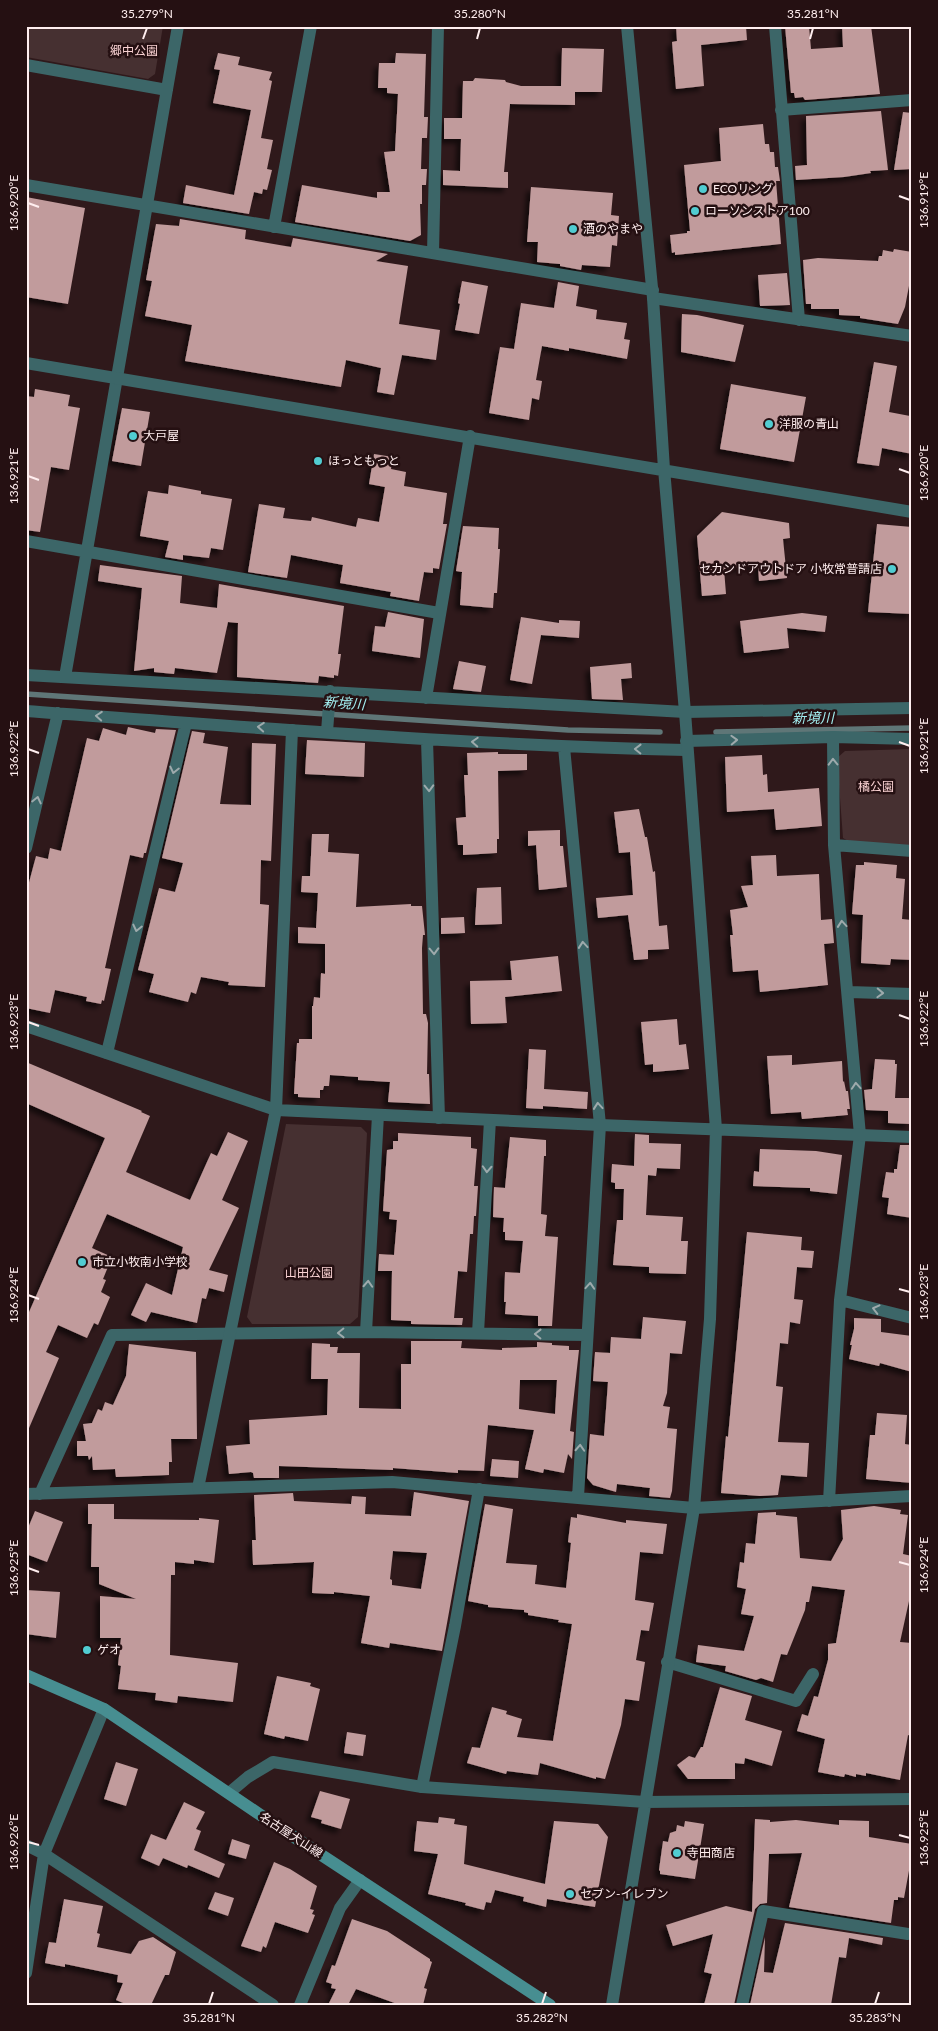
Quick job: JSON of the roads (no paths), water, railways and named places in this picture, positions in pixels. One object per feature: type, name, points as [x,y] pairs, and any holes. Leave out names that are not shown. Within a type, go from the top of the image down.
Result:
[{"type":"main road","name":"名古屋犬山線","points":[[26,1675],[104,1709],[550,2005]]},
{"type":"street","points":[[65,677],[178,26]]},
{"type":"street","points":[[274,226],[311,26]]},
{"type":"street","points":[[433,253],[438,26]]},
{"type":"street","points":[[612,2005],[667,1662],[694,1508],[710,1319],[716,1129],[686,746],[685,712],[664,469],[653,294],[627,26]]},
{"type":"street","points":[[774,26],[799,320]]},
{"type":"street","points":[[26,65],[167,90]]},
{"type":"street","points":[[781,110],[912,100]]},
{"type":"street","points":[[26,185],[433,253],[799,320],[912,336]]},
{"type":"street","points":[[26,362],[912,512]]},
{"type":"street","points":[[426,698],[470,436]]},
{"type":"street","points":[[26,541],[440,613]]},
{"type":"street","points":[[26,675],[685,712],[912,708]]},
{"type":"street","points":[[327,732],[330,691]]},
{"type":"street","points":[[26,711],[427,740],[564,747],[686,746],[833,737],[912,739]]},
{"type":"street","points":[[26,848],[58,713]]},
{"type":"street","points":[[107,1053],[186,723]]},
{"type":"street","points":[[198,1488],[276,1110],[292,730]]},
{"type":"street","points":[[829,1501],[840,1300],[860,1135],[834,845],[833,737]]},
{"type":"street","points":[[427,740],[439,1118]]},
{"type":"street","points":[[564,747],[600,1126],[578,1497]]},
{"type":"street","points":[[834,845],[912,852]]},
{"type":"street","points":[[848,992],[912,994]]},
{"type":"street","points":[[26,1026],[276,1110],[600,1126],[912,1137]]},
{"type":"street","points":[[366,1332],[378,1115]]},
{"type":"street","points":[[478,1333],[490,1120]]},
{"type":"street","points":[[840,1300],[912,1318]]},
{"type":"street","points":[[40,1494],[112,1334],[366,1332],[587,1335]]},
{"type":"street","points":[[26,1494],[392,1482],[694,1508],[912,1496]]},
{"type":"street","points":[[422,1787],[456,1626],[479,1489]]},
{"type":"street","points":[[667,1662],[796,1701],[813,1674]]},
{"type":"street","points":[[26,1973],[44,1854],[104,1709]]},
{"type":"street","points":[[229,1793],[248,1776],[273,1762],[422,1787],[645,1802],[912,1799]]},
{"type":"street","points":[[26,1845],[44,1854],[273,2005]]},
{"type":"street","points":[[300,2005],[340,1908],[360,1880]]},
{"type":"street","points":[[742,2005],[763,1911],[908,1934]]},
{"type":"waterway","name":"新境川","points":[[26,694],[568,730],[660,732]]},
{"type":"waterway","name":"新境川","points":[[716,732],[912,728]]},
{"type":"place","name":"ECOリング","points":[[703,189]]},
{"type":"place","name":"ローソンストア100","points":[[695,211]]},
{"type":"place","name":"酒のやまや","points":[[573,229]]},
{"type":"place","name":"洋服の青山","points":[[769,424]]},
{"type":"place","name":"大戸屋","points":[[133,436]]},
{"type":"place","name":"ほっともっと","points":[[318,461]]},
{"type":"place","name":"セカンドアウトドア 小牧常普請店","points":[[892,569]]},
{"type":"place","name":"市立小牧南小学校","points":[[82,1262]]},
{"type":"place","name":"ゲオ","points":[[87,1650]]},
{"type":"place","name":"寺田商店","points":[[677,1853]]},
{"type":"place","name":"セブン-イレブン","points":[[570,1894]]},
{"type":"park label","name":"郷中公園","points":[[134,51]]},
{"type":"park label","name":"橘公園","points":[[876,787]]},
{"type":"park label","name":"山田公園","points":[[309,1273]]}]
